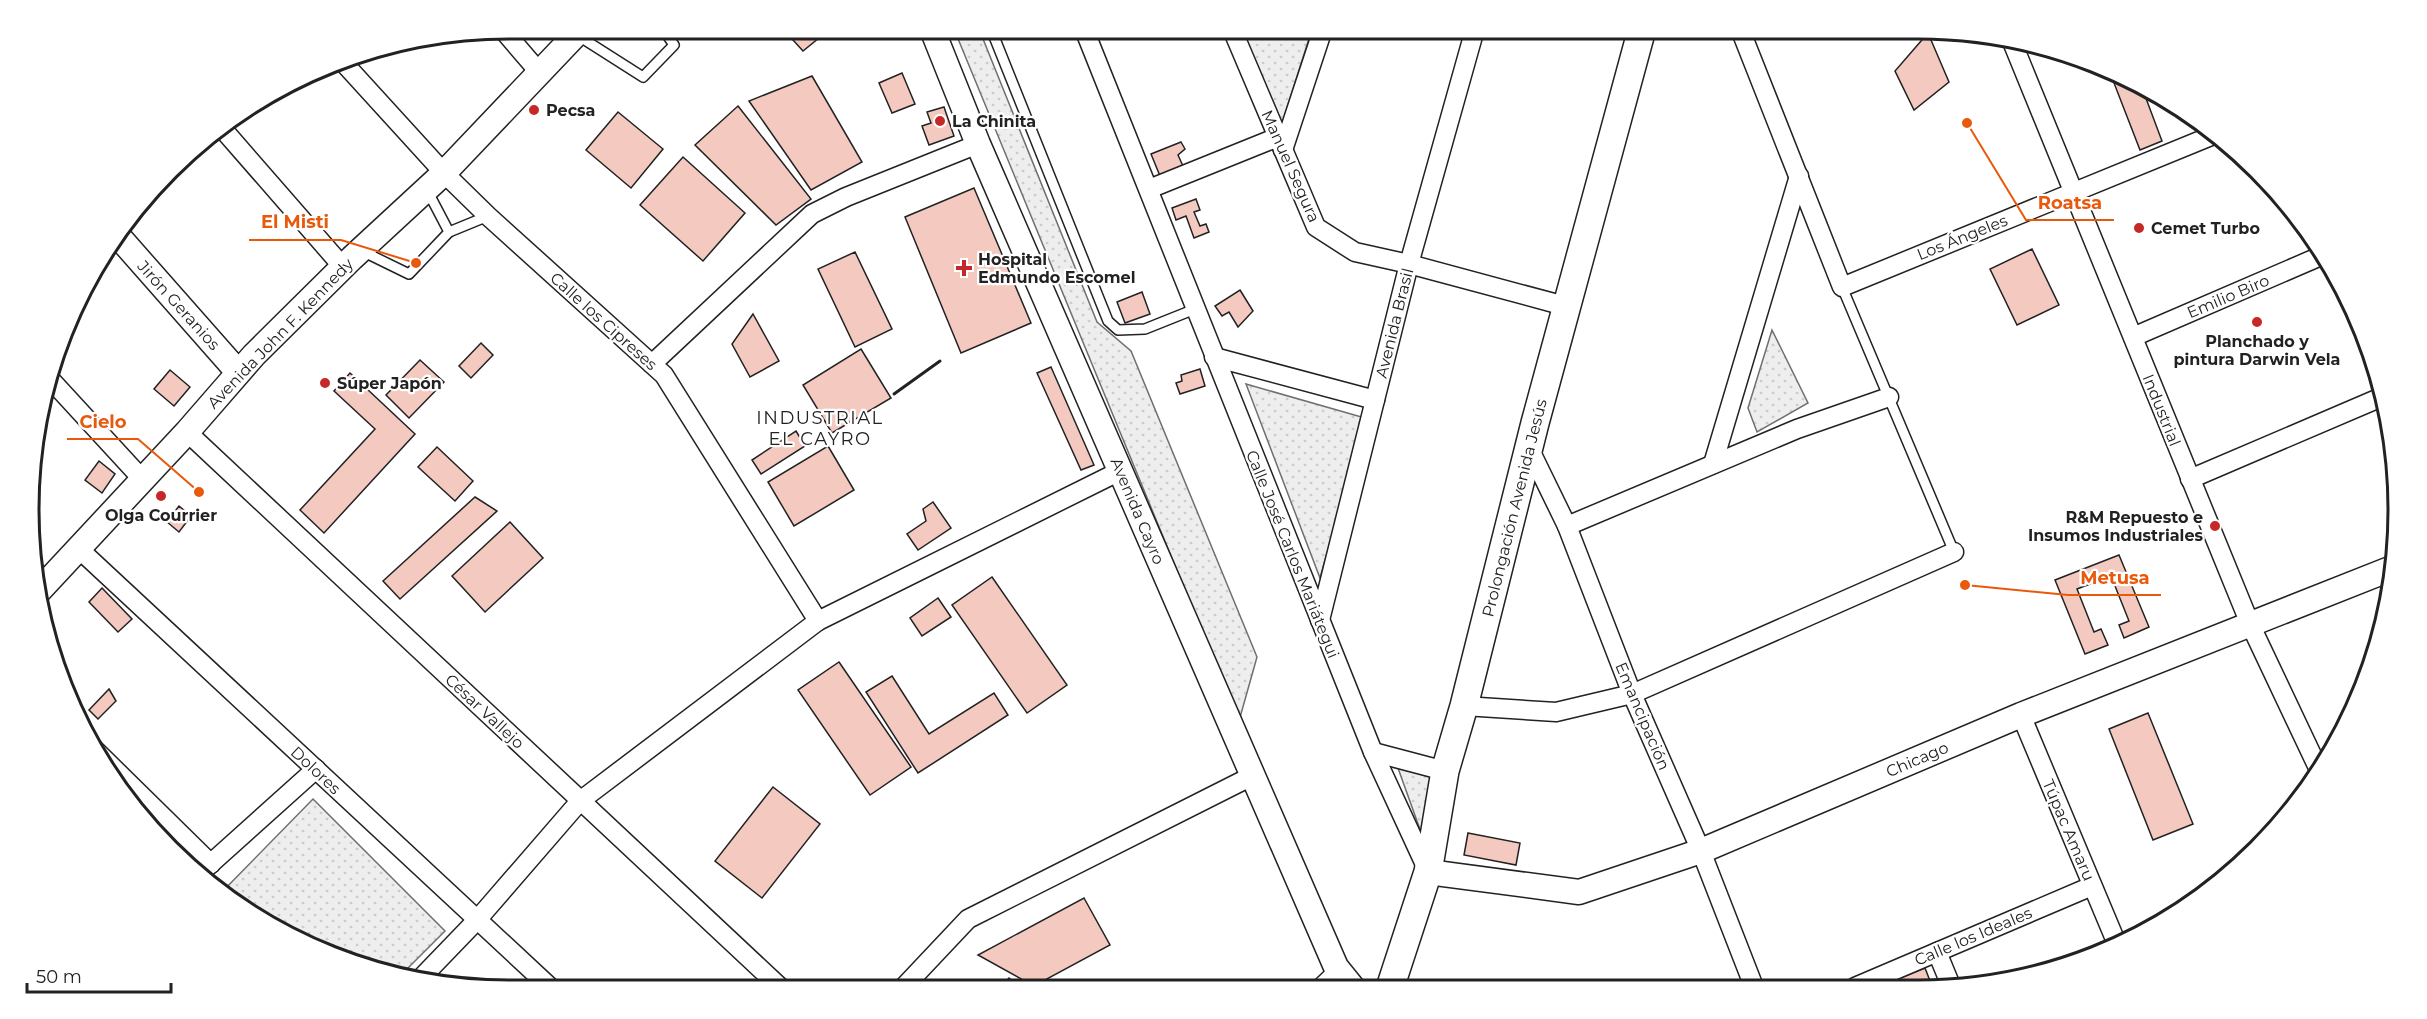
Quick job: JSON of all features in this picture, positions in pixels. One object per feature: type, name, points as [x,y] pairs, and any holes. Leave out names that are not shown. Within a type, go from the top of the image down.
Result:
[{"type":"main road","name":"Avenida John F. Kennedy","points":[[44,578],[80,549],[187,432],[238,372],[342,267],[436,181],[570,39]]},
{"type":"main road","name":"Avenida Cayro","points":[[936,39],[978,144],[1252,776],[1336,967],[1347,980]]},
{"type":"main road","name":"Prolongación Avenida Jesús","points":[[1393,980],[1428,872],[1445,771],[1464,706],[1565,306],[1639,39]]},
{"type":"main road","name":"Jirón Geranios","points":[[123,241],[238,372]]},
{"type":"main road","name":"Chicago","points":[[1428,872],[1579,892],[1701,851],[2021,715],[2384,571]]},
{"type":"street","points":[[511,39],[539,72]]},
{"type":"street","name":"Calle José Carlos Mariátegui","points":[[1088,39],[1194,309],[1373,752],[1428,872]]},
{"type":"street","name":"Manuel Segura","points":[[1237,39],[1316,226],[1355,252],[1409,264],[1565,306]]},
{"type":"street","points":[[1149,189],[1280,143],[1319,39]]},
{"type":"street","name":"Avenida Brasil","points":[[1320,620],[1409,264],[1472,39]]},
{"type":"street","points":[[1744,39],[1842,286]]},
{"type":"street","name":"Industrial","points":[[2015,49],[2250,624],[2315,761]]},
{"type":"street","name":"Calle los Cipreses","points":[[347,68],[436,181],[488,216],[664,375],[818,621]]},
{"type":"street","points":[[226,134],[342,267]]},
{"type":"street","name":"Los Ángeles","points":[[1842,286],[2206,138]]},
{"type":"street","points":[[652,364],[813,214],[846,197],[978,144]]},
{"type":"street","points":[[1713,464],[1799,176]]},
{"type":"street","name":"Emilio Biro","points":[[2133,337],[2315,258]]},
{"type":"street","points":[[1214,357],[1375,400]]},
{"type":"street","points":[[56,385],[143,480]]},
{"type":"street","points":[[1567,525],[1797,429],[1889,397]]},
{"type":"street","points":[[2190,479],[2375,400]]},
{"type":"street","name":"César Vallejo","points":[[187,432],[772,980]]},
{"type":"street","name":"Emancipación","points":[[1528,448],[1567,525],[1632,694],[1701,851],[1751,980]]},
{"type":"street","points":[[426,972],[477,920],[580,801],[818,621],[1120,471]]},
{"type":"street","name":"Dolores","points":[[80,549],[542,980]]},
{"type":"street","points":[[1464,706],[1556,712],[1632,694],[1954,552]]},
{"type":"street","name":"Túpac Amaru","points":[[2021,715],[2114,937]]},
{"type":"street","points":[[1373,752],[1445,771]]},
{"type":"street","points":[[206,869],[316,769]]},
{"type":"street","points":[[910,980],[968,919],[1252,776]]},
{"type":"street","points":[[133,791],[195,860]]},
{"type":"street","name":"Calle los Ideales","points":[[1871,980],[2092,886]]},
{"type":"street","points":[[1937,952],[1948,979]]},
{"type":"lane","points":[[589,39],[643,77],[674,45],[670,39]]},
{"type":"lane","points":[[995,39],[1107,321],[1118,330],[1145,329],[1194,309]]},
{"type":"lane","points":[[436,181],[449,232]]},
{"type":"lane","points":[[360,250],[409,274],[449,232],[488,216]]},
{"type":"lane","points":[[1842,286],[1954,552]]},
{"type":"lane","points":[[1322,980],[1336,967]]},
{"type":"shaded area","points":[[958,39],[983,39],[1097,322],[1131,351],[1257,657],[1239,721]]},
{"type":"shaded area","points":[[1244,39],[1309,39],[1282,124]]},
{"type":"shaded area","points":[[1772,330],[1808,403],[1757,432],[1748,408]]},
{"type":"shaded area","points":[[1246,384],[1365,418],[1320,578]]},
{"type":"shaded area","points":[[1398,768],[1437,771],[1422,835]]},
{"type":"shaded area","points":[[313,799],[445,931],[407,969],[358,955],[329,944],[274,917],[228,886]]},
{"type":"building","points":[[792,39],[818,39],[803,51]]},
{"type":"building","points":[[1923,39],[1931,39],[1949,82],[1914,110],[1895,71]]},
{"type":"building","points":[[902,73],[915,104],[892,113],[879,83]]},
{"type":"building","points":[[812,76],[862,162],[811,190],[749,101]]},
{"type":"building","points":[[2114,83],[2146,98],[2162,141],[2140,150]]},
{"type":"building","points":[[738,106],[811,199],[776,225],[695,145]]},
{"type":"building","points":[[944,107],[954,136],[929,145],[922,126],[931,123],[927,112]]},
{"type":"building","points":[[618,112],[663,149],[631,188],[586,150]]},
{"type":"building","points":[[1181,142],[1185,149],[1178,155],[1183,166],[1160,176],[1151,154]]},
{"type":"building","points":[[683,157],[745,213],[703,261],[640,205]]},
{"type":"building","name":"Hospital Edmundo Escomel","points":[[974,188],[1031,323],[961,353],[905,217]]},
{"type":"building","points":[[1196,199],[1200,210],[1194,212],[1200,226],[1206,224],[1209,232],[1194,238],[1186,216],[1176,220],[1172,208]]},
{"type":"building","points":[[2032,249],[2059,305],[2017,325],[1990,269]]},
{"type":"building","points":[[855,252],[892,329],[855,347],[818,269]]},
{"type":"building","points":[[1240,290],[1253,311],[1238,327],[1229,312],[1222,316],[1215,306]]},
{"type":"building","points":[[1142,292],[1150,314],[1125,323],[1117,302]]},
{"type":"building","points":[[753,314],[779,361],[750,377],[732,344]]},
{"type":"building","points":[[481,343],[493,355],[471,378],[459,366]]},
{"type":"building","points":[[861,349],[891,398],[832,433],[803,385]]},
{"type":"building","points":[[420,360],[444,382],[409,418],[386,395]]},
{"type":"building","points":[[1051,367],[1094,465],[1081,470],[1037,373]]},
{"type":"building","points":[[1200,369],[1205,386],[1180,394],[1176,383],[1182,381],[1181,375]]},
{"type":"building","points":[[170,370],[190,387],[174,406],[154,389]]},
{"type":"building","points":[[350,373],[415,434],[324,533],[300,510],[375,429],[334,391]]},
{"type":"building","points":[[796,431],[805,446],[761,474],[752,460]]},
{"type":"building","points":[[828,446],[854,490],[794,526],[768,482]]},
{"type":"building","points":[[437,447],[473,481],[455,501],[418,467]]},
{"type":"building","points":[[99,461],[115,474],[102,493],[85,480]]},
{"type":"building","points":[[475,497],[497,511],[400,599],[383,581]]},
{"type":"building","points":[[933,502],[951,528],[918,550],[907,534],[926,521],[923,509]]},
{"type":"building","points":[[179,506],[191,516],[179,532],[167,522]]},
{"type":"building","points":[[510,522],[543,558],[485,612],[452,576]]},
{"type":"building","points":[[2119,555],[2149,627],[2124,638],[2119,625],[2129,621],[2111,576],[2077,589],[2094,632],[2101,629],[2108,645],[2085,654],[2055,580]]},
{"type":"building","points":[[992,577],[1067,685],[1027,713],[952,605]]},
{"type":"building","points":[[102,588],[132,619],[118,632],[89,602]]},
{"type":"building","points":[[938,598],[951,617],[922,636],[910,618]]},
{"type":"building","points":[[839,662],[911,767],[870,795],[798,690]]},
{"type":"building","points":[[892,676],[929,734],[994,693],[1008,715],[918,773],[866,692]]},
{"type":"building","points":[[109,689],[116,701],[98,719],[89,710]]},
{"type":"building","points":[[2148,713],[2193,824],[2153,840],[2109,729]]},
{"type":"building","points":[[773,787],[820,824],[762,898],[715,861]]},
{"type":"building","points":[[1468,833],[1520,843],[1516,865],[1464,855]]},
{"type":"building","points":[[1084,898],[1110,945],[1045,980],[1023,980],[978,955]]},
{"type":"building","points":[[1925,968],[1930,980],[1918,980],[1895,980]]},
{"type":"wall","points":[[894,394],[940,361]]},
{"type":"place","name":"Pecsa","points":[[534,110]]},
{"type":"place","name":"La Chinita","points":[[940,121]]},
{"type":"place","name":"Roatsa","points":[[1967,123]]},
{"type":"place","name":"Cemet Turbo","points":[[2139,228]]},
{"type":"place","name":"El Misti","points":[[416,263]]},
{"type":"place","name":"Hospital Edmundo Escomel","points":[[964,268]]},
{"type":"place","name":"Planchado y pintura Darwin Vela","points":[[2257,322]]},
{"type":"place","name":"Súper Japón","points":[[325,383]]},
{"type":"place","name":"Cielo","points":[[199,492]]},
{"type":"place","name":"Olga Courrier","points":[[161,496]]},
{"type":"place","name":"R&M Repuesto e Insumos Industriales","points":[[2215,526]]},
{"type":"place","name":"Metusa","points":[[1965,585]]},
{"type":"district","name":"INDUSTRIAL EL CAYRO","points":[[820,428]]}]
